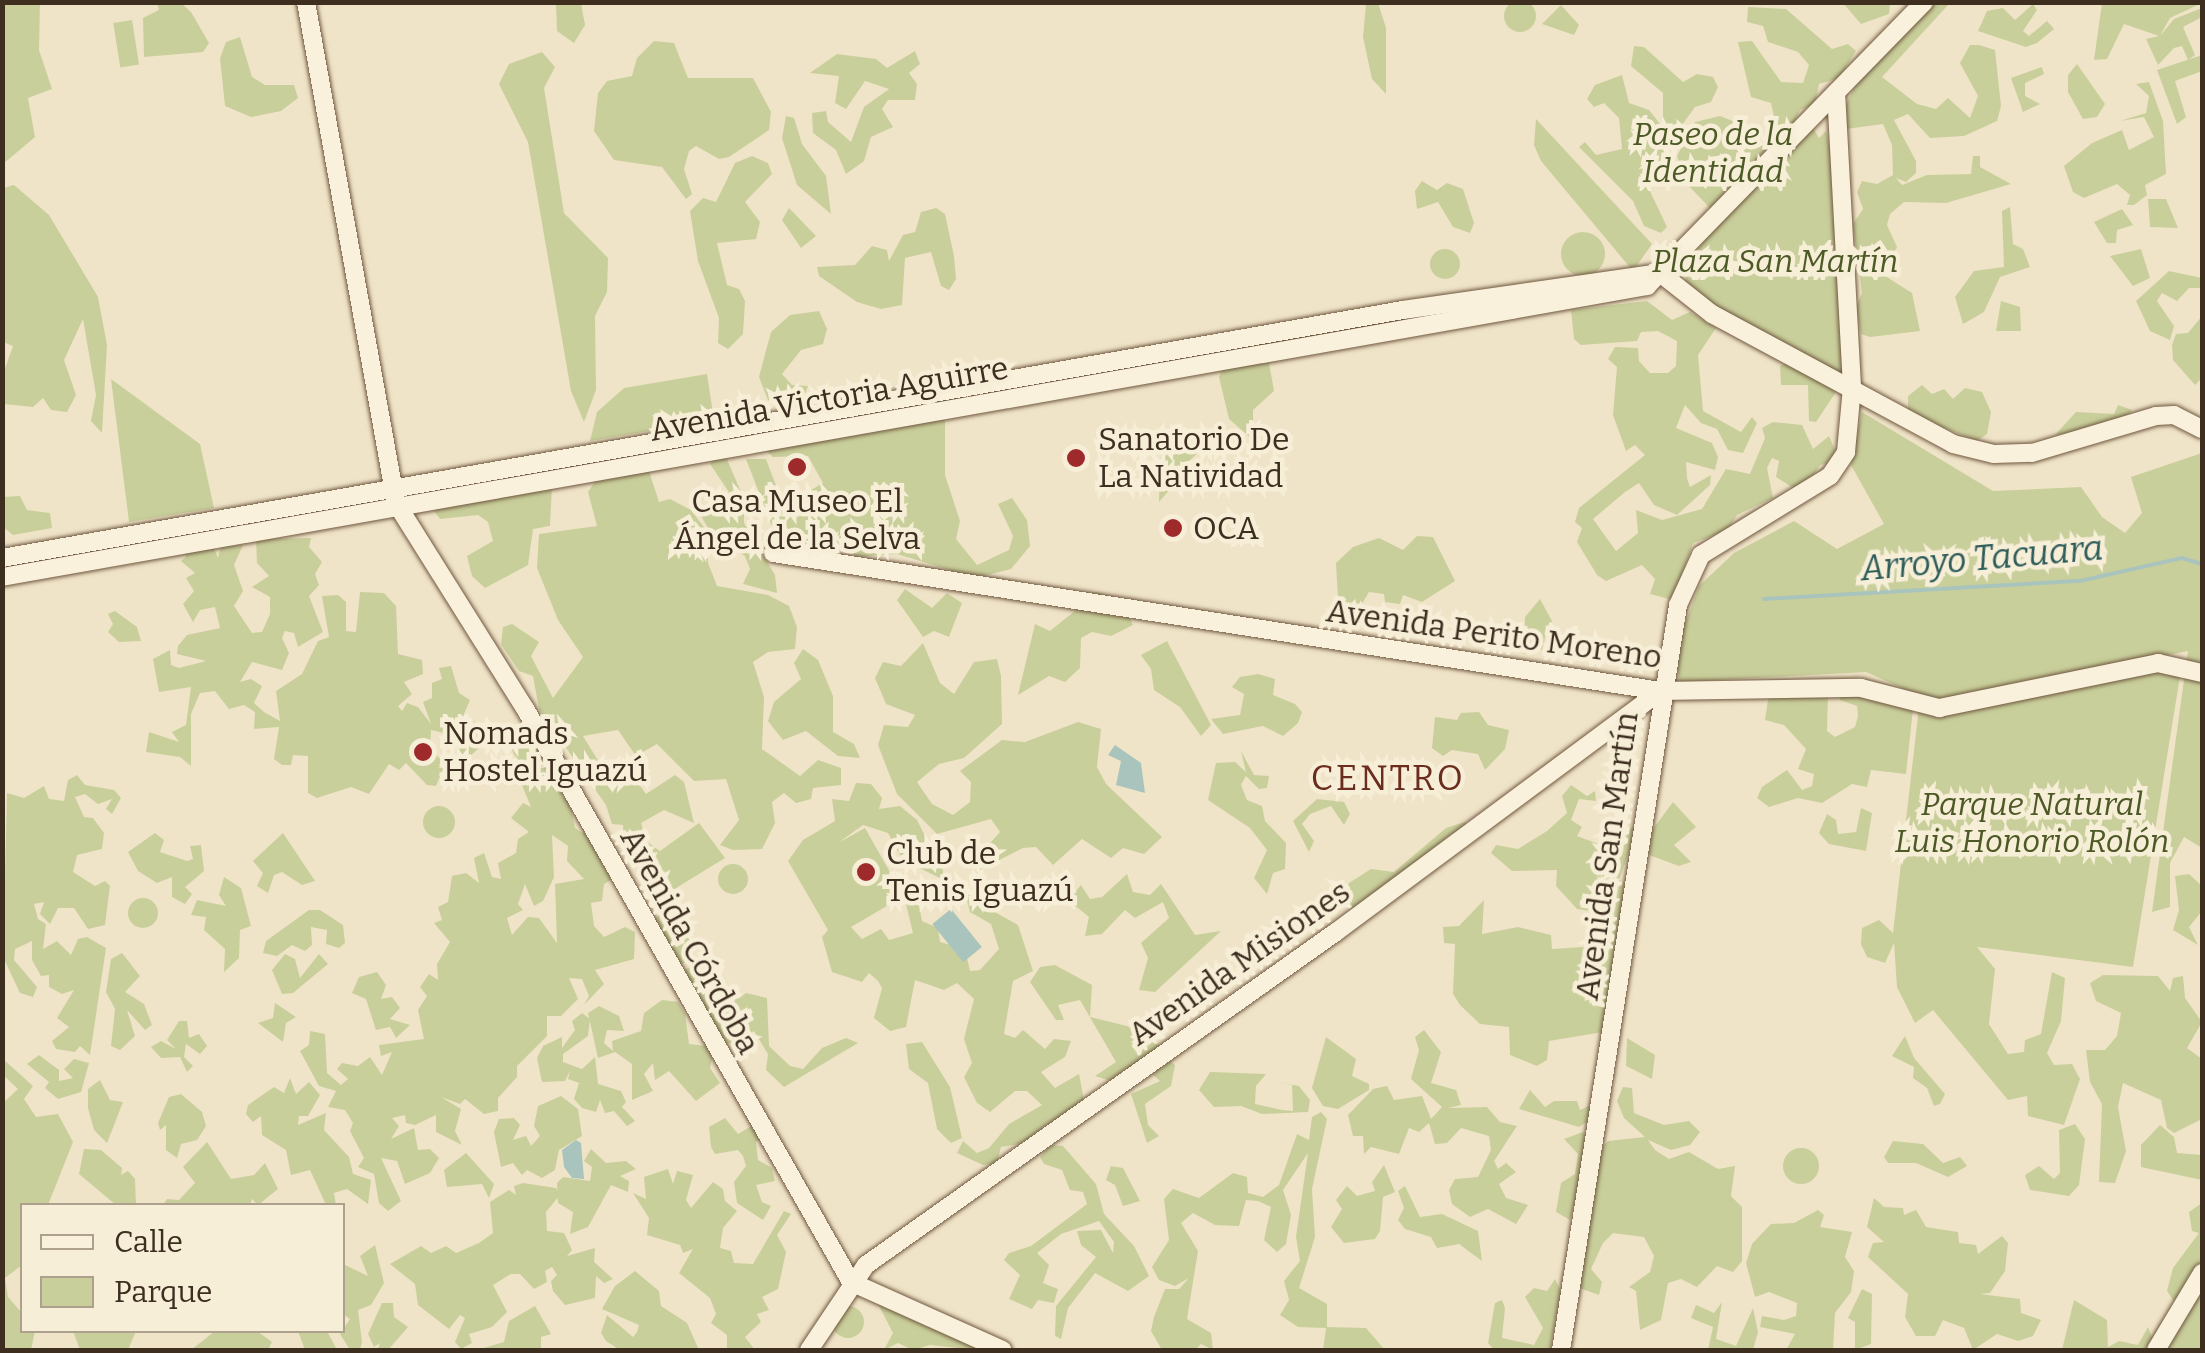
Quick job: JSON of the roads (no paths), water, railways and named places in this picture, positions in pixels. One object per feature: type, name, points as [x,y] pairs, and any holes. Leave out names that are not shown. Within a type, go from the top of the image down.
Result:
[{"type":"main road","points":[[306,2],[393,496]]},
{"type":"main road","points":[[1924,2],[1660,273],[1712,314],[1953,444],[1994,454],[2058,448],[2156,416],[2174,415],[2202,429]]},
{"type":"main road","name":"Avenida San Martín","points":[[1561,1350],[1635,891],[1660,691],[1690,572],[1724,538],[1836,469],[1846,452],[1852,388],[1836,92]]},
{"type":"main road","name":"Avenida Victoria Aguirre","points":[[2,558],[1409,327],[1647,286],[1660,273]]},
{"type":"main road","name":"Avenida Victoria Aguirre","points":[[2,576],[393,496]]},
{"type":"main road","name":"Avenida Córdoba","points":[[393,496],[526,710],[851,1282]]},
{"type":"main road","name":"Avenida Perito Moreno","points":[[773,553],[1660,691],[1861,688],[1938,708],[2158,664],[2202,673]]},
{"type":"main road","name":"Avenida Misiones","points":[[809,1350],[851,1282],[942,1209],[1336,932],[1660,691]]},
{"type":"main road","points":[[2156,1350],[2202,1273]]},
{"type":"main road","points":[[851,1282],[1002,1350]]},
{"type":"water","points":[[1115,745],[1141,763],[1145,793],[1116,785],[1121,761],[1108,755]]},
{"type":"water","points":[[951,909],[982,947],[963,962],[932,924]]},
{"type":"water","points":[[576,1140],[581,1143],[584,1179],[572,1178],[564,1167],[562,1150]]},
{"type":"waterway","name":"Arroyo Tacuara","points":[[1764,599],[2080,581],[2182,558],[2202,564]]},
{"type":"place","name":"Sanatorio De La Natividad","points":[[1076,458]]},
{"type":"place","name":"Casa Museo El Ángel de la Selva","points":[[797,467]]},
{"type":"place","name":"OCA","points":[[1173,528]]},
{"type":"place","name":"Nomads Hostel Iguazú","points":[[423,752]]},
{"type":"place","name":"Club de Tenis Iguazú","points":[[866,872]]},
{"type":"district","name":"CENTRO","points":[[1388,778]]},
{"type":"park label","name":"Paseo de la Identidad","points":[[1713,154]]},
{"type":"park label","name":"Plaza San Martín","points":[[1775,261]]},
{"type":"park label","name":"Parque Natural Luis Honorio Rolón","points":[[2032,824]]}]
